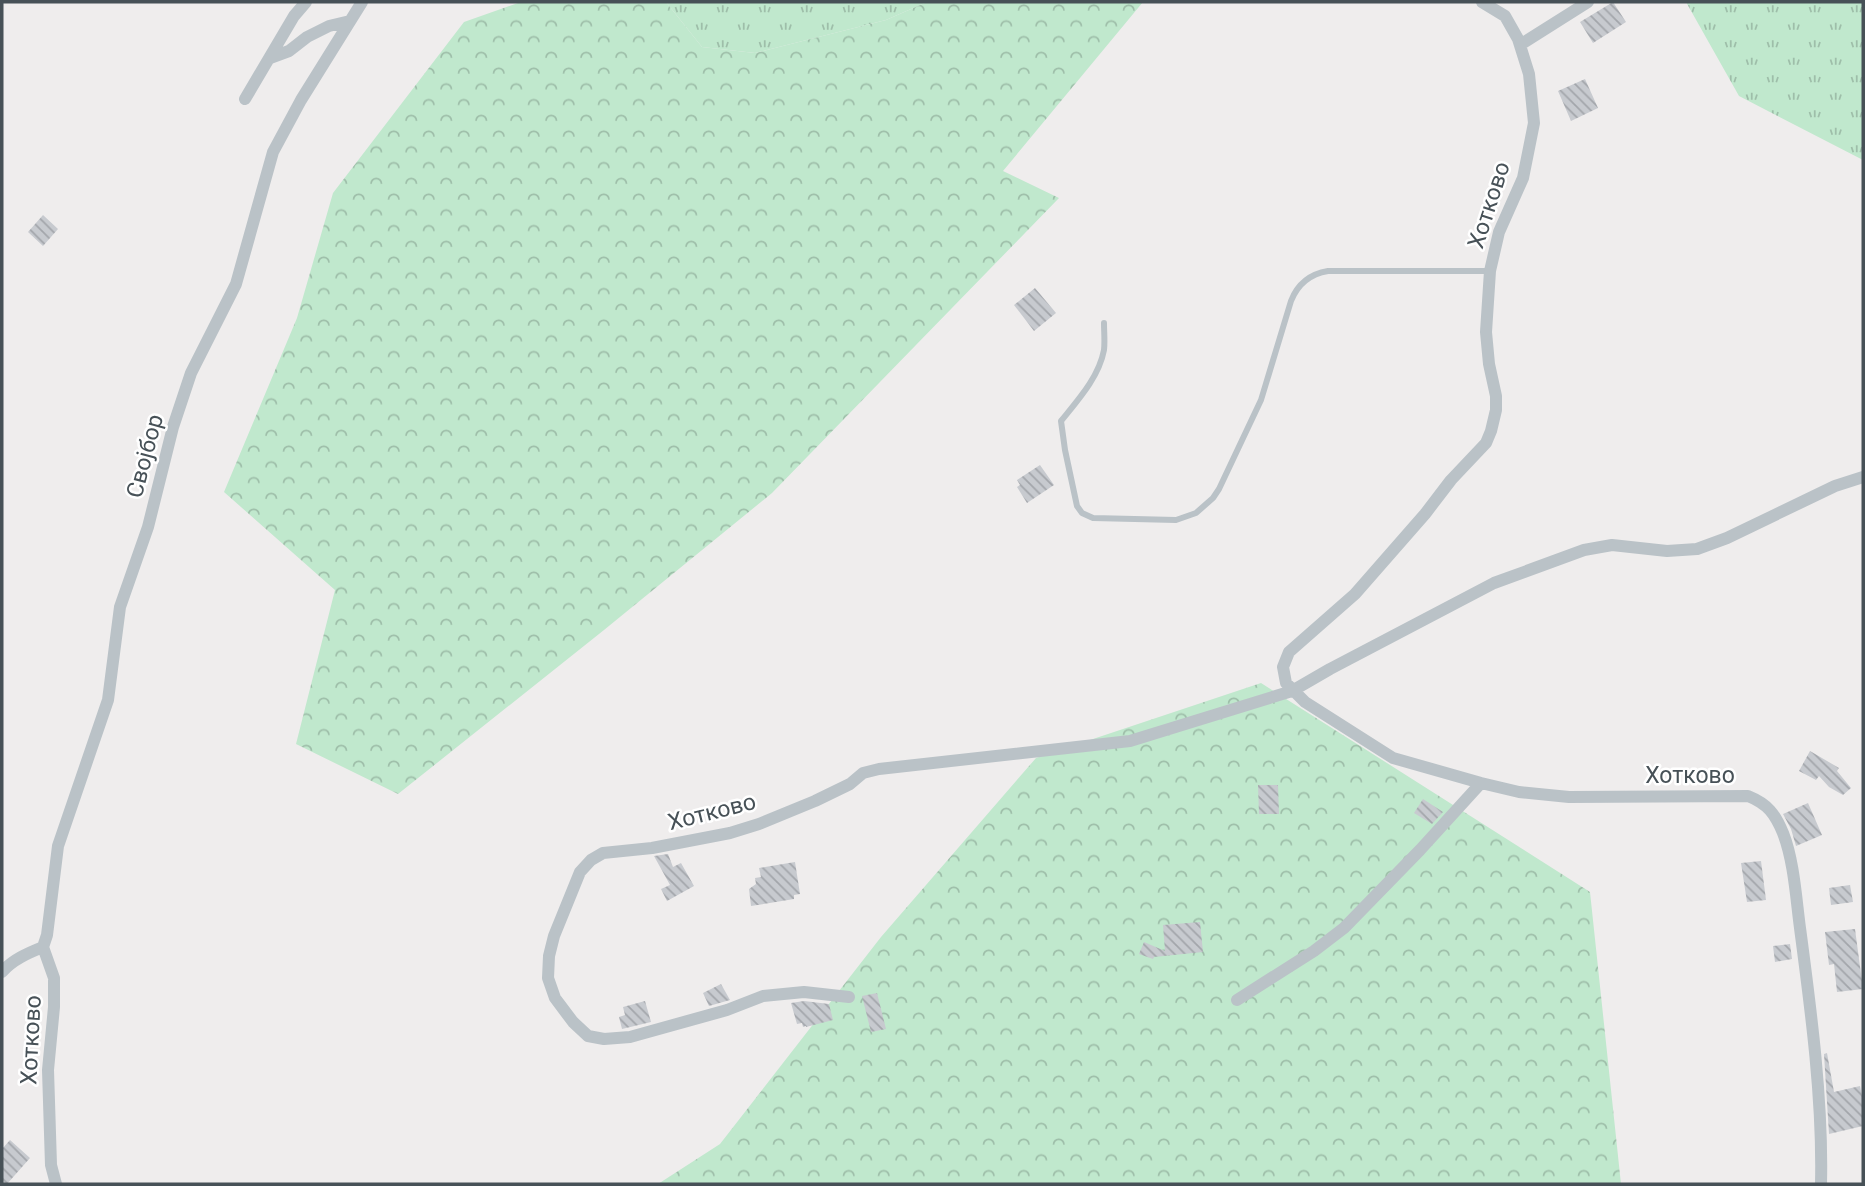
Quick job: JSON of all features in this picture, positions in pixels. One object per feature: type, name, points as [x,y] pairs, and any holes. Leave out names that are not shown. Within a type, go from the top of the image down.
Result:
[{"type":"street","points":[[245,99],[294,16],[306,2]]},
{"type":"street","name":"Својбор","points":[[43,947],[47,935],[58,846],[108,700],[120,607],[148,527],[173,427],[187,384],[236,284],[273,152],[301,100],[362,2]]},
{"type":"street","name":"Хотково","points":[[1482,2],[1505,16],[1520,45],[1530,74],[1534,123],[1523,178],[1499,232],[1490,271],[1486,332],[1496,396],[1492,431],[1486,443],[1451,480],[1355,594],[1289,652],[1283,667],[1286,682],[1305,702],[1393,758],[1481,783],[1519,792],[1569,797],[1748,796],[1761,802],[1773,813],[1787,846],[1803,956],[1818,1093],[1821,1184]]},
{"type":"street","points":[[1520,45],[1588,2]]},
{"type":"street","points":[[270,58],[289,51],[306,37],[329,26],[350,21]]},
{"type":"street","name":"Хотково","points":[[849,998],[804,992],[763,996],[727,1010],[629,1037],[604,1039],[589,1036],[573,1022],[555,998],[548,978],[549,956],[554,936],[580,872],[591,860],[603,853],[652,848],[730,833],[815,801],[850,784],[863,773],[879,769],[1130,741],[1293,691],[1494,583],[1584,550],[1612,545],[1667,551],[1697,549],[1727,538],[1835,486],[1863,477]]},
{"type":"street","points":[[1237,1000],[1314,951],[1344,928],[1481,783]]},
{"type":"street","name":"Хотково","points":[[2,972],[8,965],[43,947],[54,978],[48,1070],[51,1165],[56,1184]]},
{"type":"lane","points":[[1104,323],[1104,349],[1099,367],[1061,421],[1077,506],[1089,517],[1176,520],[1205,506],[1219,489],[1261,400],[1293,294],[1303,282],[1311,276],[1328,271],[1490,271]]},
{"type":"green space","points":[[521,2],[666,2],[702,47],[755,53],[886,20],[927,2],[1143,2],[1003,171],[1059,198],[772,493],[398,794],[296,744],[335,590],[224,492],[297,318],[333,193],[464,22]]},
{"type":"green space","points":[[666,2],[927,2],[886,20],[755,53],[702,47]]},
{"type":"green space","points":[[1686,2],[1863,2],[1863,160],[1739,96]]},
{"type":"green space","points":[[1261,683],[1590,892],[1621,1184],[658,1184],[720,1144],[881,937],[1036,758]]},
{"type":"building","points":[[1613,2],[1626,22],[1593,43],[1580,22]]},
{"type":"building","points":[[1585,79],[1598,108],[1571,121],[1558,91]]},
{"type":"building","points":[[43,215],[58,229],[43,246],[28,232]]},
{"type":"building","points":[[1035,288],[1056,313],[1034,331],[1014,305]]},
{"type":"building","points":[[1040,465],[1054,485],[1027,503],[1017,487],[1020,485],[1017,480]]},
{"type":"building","points":[[1810,751],[1839,768],[1837,771],[1851,788],[1843,795],[1829,787],[1819,776],[1816,780],[1799,771]]},
{"type":"building","points":[[1258,785],[1278,785],[1279,814],[1259,814]]},
{"type":"building","points":[[1423,799],[1443,812],[1432,824],[1414,813]]},
{"type":"building","points":[[1808,803],[1822,835],[1796,846],[1783,814]]},
{"type":"building","points":[[668,854],[673,867],[681,863],[694,886],[667,901],[661,889],[670,885],[654,856]]},
{"type":"building","points":[[1761,861],[1766,900],[1747,902],[1741,863]]},
{"type":"building","points":[[795,862],[800,894],[794,895],[794,899],[751,906],[749,889],[756,884],[755,878],[761,877],[759,868]]},
{"type":"building","points":[[1850,885],[1853,902],[1831,905],[1829,888]]},
{"type":"building","points":[[1200,922],[1203,952],[1153,959],[1139,954],[1144,942],[1165,951],[1163,925]]},
{"type":"building","points":[[1855,929],[1863,989],[1837,992],[1834,964],[1829,965],[1825,932]]},
{"type":"building","points":[[1790,944],[1792,959],[1775,962],[1773,946]]},
{"type":"building","points":[[721,984],[730,1000],[709,1006],[703,993]]},
{"type":"building","points":[[877,993],[886,1029],[871,1032],[862,996]]},
{"type":"building","points":[[645,1001],[651,1022],[622,1029],[619,1017],[625,1015],[623,1007]]},
{"type":"building","points":[[804,1001],[829,1004],[833,1020],[806,1027],[803,1027],[802,1023],[797,1024],[791,1003]]},
{"type":"building","points":[[1827,1053],[1834,1092],[1860,1086],[1863,1126],[1829,1134],[1824,1054]]},
{"type":"building","points":[[10,1140],[30,1158],[7,1184],[2,1184],[2,1149]]}]
